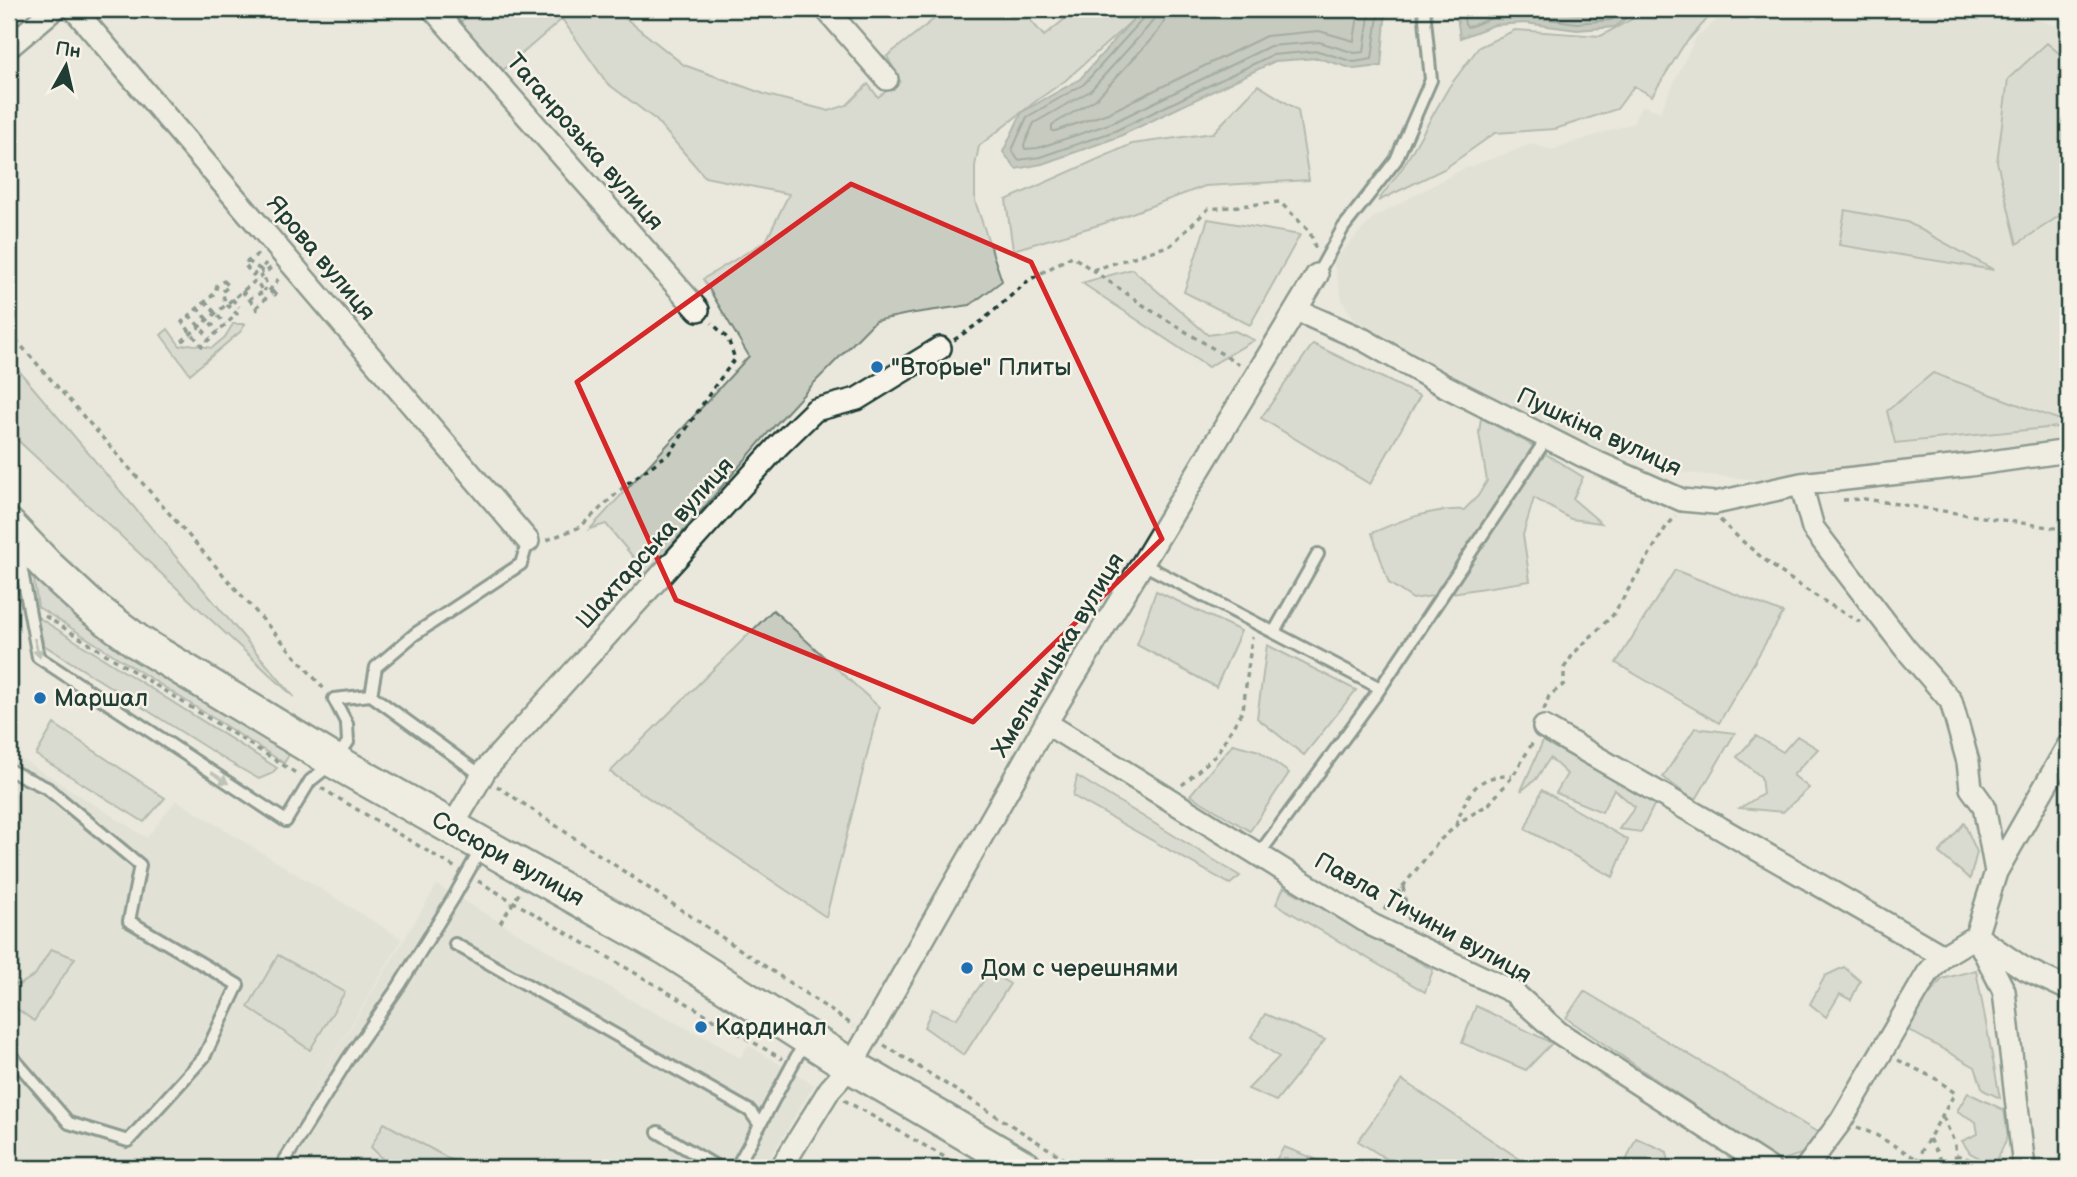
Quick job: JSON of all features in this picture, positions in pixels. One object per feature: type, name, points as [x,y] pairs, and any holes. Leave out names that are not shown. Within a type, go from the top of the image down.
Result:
[{"type":"main road","name":"Сосюри вулиця","points":[[11,534],[90,606],[323,771],[452,827],[668,949],[800,1051],[840,1077],[1025,1168]]},
{"type":"street","points":[[9,47],[54,9]]},
{"type":"street","name":"Ярова вулиця","points":[[74,9],[528,541]]},
{"type":"street","name":"Таганрозька вулиця","points":[[433,9],[698,310]]},
{"type":"street","points":[[826,9],[887,79]]},
{"type":"street","name":"Хмельницька вулиця","points":[[781,1168],[867,1035],[1046,723],[1319,271]]},
{"type":"street","name":"Пушкіна вулиця","points":[[1296,310],[1364,340],[1443,385],[1547,438],[1682,500],[1715,503],[1804,493],[2068,451]]},
{"type":"street","name":"Шахтарська вулиця","points":[[452,827],[481,775],[769,456],[815,410],[858,399],[940,348]]},
{"type":"street","points":[[1804,493],[1813,528],[1844,571],[1951,701],[1968,762],[1971,788],[1984,807],[1996,872]]},
{"type":"street","name":"Павла Тичини вулиця","points":[[1046,723],[1372,925],[1513,992],[1559,1033],[1769,1168]]},
{"type":"street","points":[[1544,727],[1943,956]]},
{"type":"street","points":[[1806,1168],[1841,1121],[1928,973],[1943,956],[1976,936],[1996,872],[2068,746]]},
{"type":"street","points":[[1976,936],[2023,968],[2068,989]]},
{"type":"street","points":[[1976,936],[2004,991],[2024,1168]]},
{"type":"lane","points":[[1319,271],[1343,228],[1396,160],[1432,80],[1424,9]]},
{"type":"lane","points":[[1259,855],[1380,688],[1547,438]]},
{"type":"lane","points":[[11,534],[38,657],[286,821],[348,742],[346,724],[334,699],[371,695],[481,775]]},
{"type":"lane","points":[[371,695],[376,667],[415,635],[521,564],[528,541]]},
{"type":"lane","points":[[1274,632],[1318,554]]},
{"type":"lane","points":[[1143,564],[1380,688]]},
{"type":"lane","points":[[9,770],[47,788],[140,865],[129,921],[238,985],[204,1057],[128,1142],[69,1123],[9,1052]]},
{"type":"lane","points":[[279,1168],[348,1059],[399,986],[483,845]]},
{"type":"lane","points":[[455,944],[732,1099],[750,1111],[760,1125]]},
{"type":"lane","points":[[736,1168],[800,1051]]},
{"type":"lane","points":[[658,1132],[719,1168]]},
{"type":"path","points":[[1093,270],[1171,245],[1208,209],[1280,202],[1310,232],[1319,271]]},
{"type":"path","points":[[182,341],[256,280],[262,272],[267,264],[257,253],[244,264],[253,275],[262,272],[272,267],[280,279],[256,307],[256,313]]},
{"type":"path","points":[[940,348],[982,321],[1029,280],[1072,256],[1256,377]]},
{"type":"path","points":[[248,261],[262,272],[268,290]]},
{"type":"path","points":[[256,280],[277,297]]},
{"type":"path","points":[[215,293],[217,285],[224,281],[229,286],[222,292],[215,293],[182,322],[202,346],[237,314],[226,304],[222,292]]},
{"type":"path","points":[[250,299],[268,290]]},
{"type":"path","points":[[242,291],[256,307]]},
{"type":"path","points":[[232,299],[239,307]]},
{"type":"path","points":[[205,301],[225,324]]},
{"type":"path","points":[[197,308],[218,331]]},
{"type":"path","points":[[528,541],[549,540],[580,527],[628,483],[670,452],[735,359],[728,339],[698,310]]},
{"type":"path","points":[[189,315],[210,338]]},
{"type":"path","points":[[9,332],[334,699]]},
{"type":"path","points":[[1804,493],[1864,499],[2068,530]]},
{"type":"path","points":[[1372,925],[1440,840],[1489,804],[1513,776],[1544,727],[1544,710],[1549,696],[1564,684],[1564,668],[1574,653],[1613,615],[1666,527],[1696,501],[1749,550],[1814,597],[1868,626]]},
{"type":"path","points":[[28,606],[280,765],[323,771],[466,874],[513,902],[800,1051]]},
{"type":"path","points":[[1168,798],[1216,755],[1242,709],[1254,622]]},
{"type":"path","points":[[481,775],[867,1035],[1079,1168]]},
{"type":"path","points":[[1455,827],[1466,799],[1478,783],[1497,775],[1513,776]]},
{"type":"path","points":[[500,923],[531,872]]},
{"type":"path","points":[[1402,887],[1411,944]]},
{"type":"path","points":[[1881,1053],[1938,1080],[1955,1093],[1912,1168]]},
{"type":"path","points":[[840,1077],[849,1104],[964,1168]]},
{"type":"path","points":[[1943,1117],[1955,1144],[1956,1168]]},
{"type":"path","points":[[1841,1121],[1876,1135],[1917,1159]]},
{"type":"path","points":[[1929,1139],[1940,1158],[1942,1168]]},
{"type":"path","points":[[1956,1155],[1988,1168]]},
{"type":"highlighted area","points":[[851,184],[1031,262],[1162,539],[973,722],[676,600],[577,382]]},
{"type":"shaded area","points":[[473,9],[614,9],[684,65],[767,95],[829,111],[847,105],[868,84],[878,97],[900,81],[887,56],[947,9],[1021,9],[1044,36],[1077,9],[1132,9],[1136,17],[1066,80],[979,146],[975,166],[975,201],[1002,281],[970,305],[875,321],[767,434],[647,574],[606,524],[590,529],[749,356],[703,279],[766,241],[789,194],[705,177],[656,120],[607,83],[562,19],[502,71],[460,23]]},
{"type":"shaded area","points":[[1650,9],[1716,9],[1683,46],[1652,96],[1634,86],[1617,109],[1555,129],[1495,133],[1444,169],[1378,201],[1403,167],[1449,87],[1479,47],[1515,30],[1601,36]]},
{"type":"shaded area","points":[[1731,9],[2001,9],[2068,29],[2068,437],[1914,464],[1760,480],[1679,472],[1581,444],[1358,325],[1343,302],[1333,261],[1373,218],[1461,170],[1532,144],[1551,150],[1633,123],[1642,105],[1660,112],[1696,37]]},
{"type":"shaded area","points":[[2047,43],[2068,61],[2068,116],[2065,121],[2068,210],[2017,244],[1997,162],[2008,79]]},
{"type":"shaded area","points":[[1258,85],[1298,110],[1309,180],[1205,186],[1102,224],[1013,250],[1006,200],[1132,144],[1213,133]]},
{"type":"shaded area","points":[[1845,210],[1907,222],[1994,270],[1839,245]]},
{"type":"shaded area","points":[[1208,219],[1300,235],[1250,325],[1184,292]]},
{"type":"shaded area","points":[[1132,269],[1208,335],[1235,331],[1254,340],[1208,367],[1082,283]]},
{"type":"shaded area","points":[[233,324],[245,324],[241,331],[190,374],[161,335],[168,329],[180,346],[189,344],[212,348],[225,337]]},
{"type":"shaded area","points":[[1313,344],[1420,396],[1370,484],[1261,418]]},
{"type":"shaded area","points":[[9,359],[294,697],[9,432]]},
{"type":"shaded area","points":[[1933,373],[2068,423],[2068,426],[1895,443],[1887,411]]},
{"type":"shaded area","points":[[1481,418],[1583,477],[1573,499],[1601,523],[1571,519],[1534,498],[1523,535],[1530,581],[1413,599],[1389,583],[1372,533],[1428,513],[1464,510],[1478,496],[1487,481],[1479,433]]},
{"type":"shaded area","points":[[1675,570],[1783,613],[1719,723],[1616,663]]},
{"type":"shaded area","points":[[33,574],[292,750],[284,763],[38,607]]},
{"type":"shaded area","points":[[1156,591],[1241,631],[1216,687],[1137,645]]},
{"type":"shaded area","points":[[773,610],[879,707],[826,917],[610,772]]},
{"type":"shaded area","points":[[36,616],[277,768],[259,779],[229,762],[44,645]]},
{"type":"shaded area","points":[[1267,645],[1356,690],[1304,755],[1257,718]]},
{"type":"shaded area","points":[[54,724],[165,798],[144,822],[36,755]]},
{"type":"shaded area","points":[[1695,728],[1735,733],[1695,801],[1663,777]]},
{"type":"shaded area","points":[[1756,736],[1783,752],[1797,736],[1818,749],[1793,775],[1809,788],[1783,812],[1740,808],[1763,794],[1761,777],[1737,757]]},
{"type":"shaded area","points":[[1543,741],[1655,803],[1641,832],[1619,829],[1635,807],[1614,789],[1602,812],[1556,793],[1567,774],[1550,758],[1536,779],[1521,791]]},
{"type":"shaded area","points":[[1233,744],[1259,751],[1289,773],[1250,831],[1190,795]]},
{"type":"shaded area","points":[[9,751],[147,838],[176,800],[402,939],[312,1092],[437,885],[641,1006],[713,1041],[740,1058],[748,1045],[814,1085],[764,1168],[9,1168]]},
{"type":"shaded area","points":[[1077,776],[1240,876],[1230,884],[1073,796]]},
{"type":"shaded area","points":[[1542,790],[1628,840],[1613,877],[1525,829]]},
{"type":"shaded area","points":[[1964,823],[1977,852],[1970,879],[1939,853]]},
{"type":"shaded area","points":[[1284,887],[1433,970],[1425,992],[1276,904]]},
{"type":"shaded area","points":[[51,949],[75,958],[34,1021],[9,1003],[9,983],[19,985],[35,975]]},
{"type":"shaded area","points":[[278,955],[345,992],[310,1050],[248,1007]]},
{"type":"shaded area","points":[[1844,967],[1860,981],[1851,1000],[1840,994],[1826,1017],[1810,1004],[1825,976]]},
{"type":"shaded area","points":[[1976,970],[2000,1098],[1983,1090],[1975,1067],[1903,1027],[1942,979]]},
{"type":"shaded area","points":[[990,972],[1010,984],[964,1055],[924,1027],[932,1009],[956,1019]]},
{"type":"shaded area","points":[[1584,991],[1817,1132],[1804,1153],[1777,1162],[1566,1018]]},
{"type":"shaded area","points":[[1476,1006],[1552,1043],[1526,1070],[1462,1043]]},
{"type":"shaded area","points":[[1265,1014],[1325,1040],[1276,1101],[1248,1089],[1279,1057],[1251,1037]]},
{"type":"shaded area","points":[[1402,1080],[1533,1168],[1401,1168],[1358,1141]]},
{"type":"shaded area","points":[[1968,1093],[2004,1110],[2008,1136],[1994,1166],[1970,1153],[1962,1141],[1978,1134],[1976,1122],[1957,1111]]},
{"type":"shaded area","points":[[384,1123],[466,1168],[391,1168],[371,1147]]},
{"type":"shaded area","points":[[1636,1138],[1667,1152],[1670,1168],[1623,1168]]},
{"type":"shaded area","points":[[1284,1147],[1338,1168],[1271,1168]]},
{"type":"water","points":[[1142,9],[1386,9],[1381,66],[1354,69],[1318,58],[1275,61],[1118,137],[1042,164],[1016,169],[1003,152],[1022,112],[1080,79]]},
{"type":"water","points":[[1456,9],[1638,9],[1615,27],[1577,30],[1525,23],[1494,25],[1460,38]]},
{"type":"place","name":"\"Вторые\" Плиты","points":[[877,367]]},
{"type":"place","name":"Маршал","points":[[40,698]]},
{"type":"place","name":"Дом с черешнями","points":[[967,968]]},
{"type":"place","name":"Кардинал","points":[[701,1027]]}]
